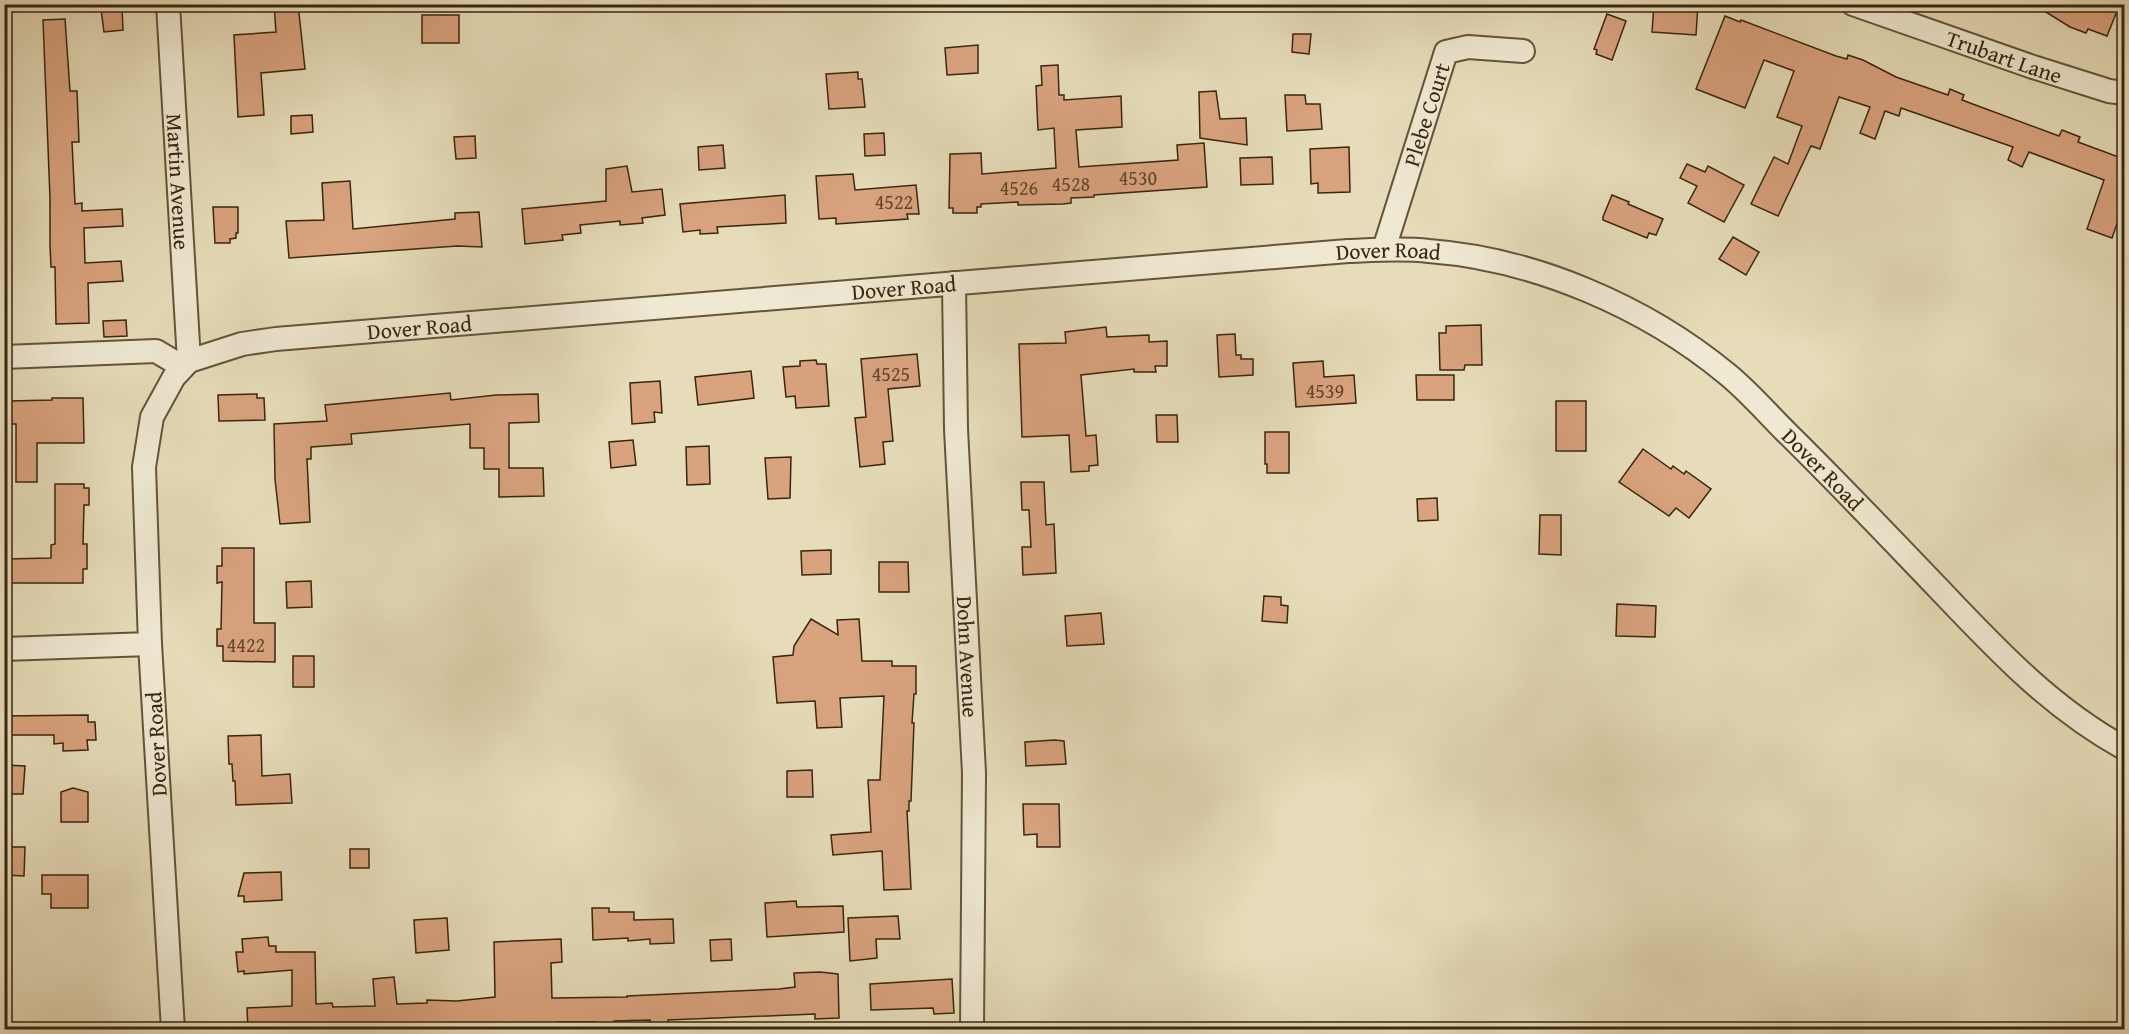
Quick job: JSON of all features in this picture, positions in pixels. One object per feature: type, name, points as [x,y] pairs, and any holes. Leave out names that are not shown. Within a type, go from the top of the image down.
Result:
[{"type":"street","name":"Martin Avenue","points":[[168,4],[186,364]]},
{"type":"street","name":"Trubart Lane","points":[[1853,4],[1889,10],[2033,67],[2109,91],[2124,93]]},
{"type":"street","name":"Plebe Court","points":[[1384,249],[1446,52],[1468,47],[1523,51]]},
{"type":"street","name":"Dover Road","points":[[173,1029],[150,644],[144,467],[152,417],[174,377],[186,364],[242,344],[276,339],[954,282],[1384,249],[1431,251],[1505,263],[1572,284],[1628,309],[1683,340],[1729,375],[2010,663],[2049,698],[2101,735],[2124,748]]},
{"type":"street","name":"Dohn Avenue","points":[[954,282],[956,429],[974,773],[972,1029]]},
{"type":"street","points":[[4,357],[156,351],[186,364]]},
{"type":"street","points":[[4,649],[150,644]]},
{"type":"building","points":[[274,4],[298,4],[305,69],[261,73],[264,115],[238,117],[234,35],[276,32]]},
{"type":"building","points":[[1654,4],[1698,4],[1696,35],[1652,32]]},
{"type":"building","points":[[2033,4],[2099,4],[2117,11],[2107,36],[2088,29],[2086,33],[2070,27]]},
{"type":"building","points":[[122,8],[123,30],[104,32],[101,9]]},
{"type":"building","points":[[1607,14],[1626,21],[1612,60],[1596,54],[1597,50],[1594,49]]},
{"type":"building","points":[[422,15],[459,15],[459,43],[422,43]]},
{"type":"building","points":[[1725,16],[1836,56],[1847,59],[1848,55],[1863,60],[1896,77],[1948,95],[1950,89],[1964,95],[1962,100],[2059,136],[2062,130],[2080,137],[2078,142],[2124,159],[2124,204],[2112,238],[2087,229],[2104,180],[2029,152],[2022,167],[2008,160],[2013,147],[1901,108],[1899,116],[1885,111],[1875,139],[1860,133],[1870,107],[1839,97],[1820,149],[1811,146],[1778,216],[1751,204],[1774,157],[1788,164],[1802,126],[1777,117],[1794,71],[1764,60],[1745,108],[1696,89]]},
{"type":"building","points":[[65,19],[70,91],[77,91],[79,142],[72,142],[75,204],[82,203],[82,211],[122,209],[123,226],[84,228],[85,263],[121,261],[123,281],[88,283],[89,323],[56,324],[55,267],[51,267],[50,245],[43,20]]},
{"type":"building","points":[[1293,34],[1311,34],[1309,54],[1292,52]]},
{"type":"building","points":[[978,45],[978,73],[947,75],[945,48]]},
{"type":"building","points":[[1058,65],[1059,95],[1064,95],[1064,100],[1121,96],[1122,127],[1076,130],[1079,167],[1178,160],[1177,145],[1204,143],[1207,187],[1094,195],[1094,197],[1071,198],[1071,203],[1063,204],[1018,205],[1018,202],[981,204],[981,207],[977,207],[977,213],[953,213],[953,208],[949,208],[950,154],[981,153],[982,174],[1056,168],[1054,128],[1038,130],[1036,86],[1042,85],[1041,66]]},
{"type":"building","points":[[858,72],[858,79],[862,79],[865,107],[829,109],[826,74]]},
{"type":"building","points":[[1216,91],[1220,119],[1246,118],[1247,145],[1200,138],[1199,92]]},
{"type":"building","points":[[1285,95],[1305,95],[1306,104],[1320,104],[1322,129],[1287,131]]},
{"type":"building","points":[[312,115],[313,132],[291,134],[291,116]]},
{"type":"building","points":[[884,133],[885,155],[865,156],[864,134]]},
{"type":"building","points":[[475,136],[476,158],[456,159],[454,137]]},
{"type":"building","points":[[723,145],[725,168],[699,170],[698,147]]},
{"type":"building","points":[[1349,147],[1350,192],[1318,193],[1318,183],[1311,184],[1310,149]]},
{"type":"building","points":[[1272,157],[1273,184],[1241,185],[1240,158]]},
{"type":"building","points":[[1687,164],[1705,172],[1708,166],[1744,185],[1724,222],[1688,203],[1697,186],[1680,178]]},
{"type":"building","points":[[627,166],[632,192],[662,189],[665,215],[642,218],[643,223],[620,225],[620,221],[580,225],[581,233],[562,235],[563,240],[525,244],[522,209],[606,201],[606,169]]},
{"type":"building","points":[[853,174],[855,190],[916,185],[919,214],[907,214],[908,219],[836,224],[836,218],[819,219],[816,176]]},
{"type":"building","points":[[350,181],[353,229],[455,219],[455,213],[479,212],[482,247],[457,246],[289,258],[286,221],[324,220],[322,183]]},
{"type":"building","points":[[785,195],[786,223],[717,227],[718,233],[700,234],[700,230],[683,232],[680,204]]},
{"type":"building","points":[[1612,195],[1663,219],[1656,235],[1649,233],[1647,238],[1603,220]]},
{"type":"building","points":[[213,207],[238,207],[238,233],[236,233],[236,238],[230,239],[230,243],[215,243]]},
{"type":"building","points":[[1733,237],[1759,252],[1746,275],[1719,259]]},
{"type":"building","points":[[126,320],[127,336],[104,337],[103,321]]},
{"type":"building","points":[[1481,325],[1482,365],[1465,365],[1464,370],[1440,370],[1439,333],[1446,333],[1446,326]]},
{"type":"building","points":[[1106,327],[1107,337],[1149,335],[1149,342],[1167,341],[1167,366],[1155,366],[1156,372],[1134,372],[1134,369],[1081,375],[1086,436],[1096,435],[1098,465],[1089,466],[1089,471],[1071,472],[1069,435],[1022,437],[1019,344],[1066,343],[1065,332]]},
{"type":"building","points":[[1235,334],[1236,355],[1241,355],[1241,359],[1253,359],[1253,375],[1219,377],[1217,335]]},
{"type":"building","points":[[917,354],[920,386],[888,389],[893,441],[883,442],[885,464],[860,467],[855,418],[866,417],[861,359]]},
{"type":"building","points":[[816,360],[817,364],[826,364],[829,406],[796,408],[795,396],[786,397],[783,367],[800,366],[800,361]]},
{"type":"building","points":[[1323,361],[1324,377],[1354,375],[1356,403],[1296,407],[1293,363]]},
{"type":"building","points":[[751,371],[754,398],[698,405],[695,377]]},
{"type":"building","points":[[1416,375],[1454,375],[1454,400],[1417,400]]},
{"type":"building","points":[[660,381],[662,413],[654,412],[655,422],[632,424],[630,383]]},
{"type":"building","points":[[450,393],[451,400],[496,395],[538,394],[539,422],[509,423],[509,468],[543,468],[544,496],[499,497],[499,469],[484,469],[484,448],[470,448],[470,424],[351,434],[352,444],[311,447],[311,459],[307,459],[310,522],[280,524],[275,479],[274,424],[327,421],[325,405]]},
{"type":"building","points":[[257,394],[257,398],[264,398],[265,420],[219,421],[218,395]]},
{"type":"building","points":[[52,398],[83,398],[84,443],[37,443],[37,482],[16,482],[16,424],[10,424],[10,401],[52,400]]},
{"type":"building","points":[[1556,401],[1586,401],[1586,451],[1556,451]]},
{"type":"building","points":[[1156,415],[1177,415],[1178,442],[1157,442]]},
{"type":"building","points":[[1265,432],[1289,432],[1289,473],[1267,473]]},
{"type":"building","points":[[633,440],[636,465],[611,468],[609,442]]},
{"type":"building","points":[[709,446],[710,484],[687,485],[686,447]]},
{"type":"building","points":[[1643,449],[1671,469],[1673,466],[1684,474],[1686,471],[1711,489],[1689,518],[1676,508],[1669,516],[1619,482]]},
{"type":"building","points":[[791,457],[790,498],[768,499],[765,458]]},
{"type":"building","points":[[1021,482],[1044,482],[1046,525],[1054,524],[1056,573],[1023,575],[1022,547],[1031,547],[1029,510],[1022,510]]},
{"type":"building","points":[[55,484],[84,484],[84,488],[89,488],[89,505],[84,505],[83,544],[87,544],[87,569],[83,569],[83,583],[4,583],[4,559],[51,558],[51,545],[55,544]]},
{"type":"building","points":[[1437,498],[1438,520],[1418,521],[1417,499]]},
{"type":"building","points":[[1540,515],[1561,515],[1561,555],[1539,554]]},
{"type":"building","points":[[222,548],[254,548],[254,623],[275,623],[275,662],[223,661],[223,646],[217,646],[217,629],[221,629],[222,582],[217,583],[217,566],[222,566]]},
{"type":"building","points":[[831,550],[831,574],[802,575],[801,551]]},
{"type":"building","points":[[879,562],[908,562],[909,592],[879,592]]},
{"type":"building","points":[[311,581],[312,607],[287,608],[286,582]]},
{"type":"building","points":[[1264,596],[1281,597],[1281,605],[1288,606],[1287,623],[1262,621]]},
{"type":"building","points":[[1617,604],[1656,606],[1655,637],[1616,636]]},
{"type":"building","points":[[1101,613],[1104,644],[1067,646],[1065,616]]},
{"type":"building","points":[[811,619],[838,635],[837,620],[859,619],[862,661],[892,661],[892,666],[916,666],[916,694],[914,694],[912,723],[914,723],[911,801],[909,801],[909,811],[907,811],[911,889],[884,890],[882,851],[833,855],[831,835],[871,832],[868,780],[880,780],[884,696],[840,698],[842,727],[817,728],[815,701],[777,703],[773,657],[793,655],[794,646]]},
{"type":"building","points":[[293,656],[314,656],[314,687],[293,687]]},
{"type":"building","points":[[88,715],[88,722],[95,722],[96,740],[87,740],[88,750],[63,751],[63,743],[54,744],[54,735],[4,735],[4,716]]},
{"type":"building","points":[[261,735],[262,776],[290,774],[292,803],[236,805],[235,781],[233,781],[232,764],[229,764],[228,736]]},
{"type":"building","points":[[1064,741],[1066,764],[1026,766],[1025,742]]},
{"type":"building","points":[[4,765],[25,766],[23,794],[4,794]]},
{"type":"building","points":[[812,770],[813,797],[787,797],[787,771]]},
{"type":"building","points":[[73,788],[88,792],[88,822],[61,822],[61,792]]},
{"type":"building","points":[[1023,804],[1059,804],[1060,847],[1037,847],[1037,834],[1024,835]]},
{"type":"building","points":[[4,847],[25,847],[24,876],[4,875]]},
{"type":"building","points":[[350,849],[369,849],[369,868],[350,868]]},
{"type":"building","points":[[281,872],[282,900],[244,902],[244,896],[238,896],[244,873]]},
{"type":"building","points":[[42,875],[88,875],[88,908],[51,908],[51,894],[42,894]]},
{"type":"building","points":[[796,901],[797,907],[843,906],[844,932],[767,937],[765,903]]},
{"type":"building","points":[[592,908],[609,908],[609,912],[634,912],[634,920],[673,919],[674,943],[650,944],[650,939],[628,941],[628,938],[593,940]]},
{"type":"building","points":[[898,916],[900,939],[876,939],[877,958],[850,961],[848,918]]},
{"type":"building","points":[[447,918],[449,950],[416,953],[414,920]]},
{"type":"building","points":[[268,937],[269,946],[276,946],[276,952],[315,952],[316,1004],[332,1003],[333,1007],[375,1006],[373,979],[394,977],[397,1004],[427,1003],[427,1000],[457,1001],[495,997],[494,942],[561,939],[562,962],[551,963],[552,998],[627,997],[779,989],[795,987],[794,973],[820,972],[838,974],[839,1018],[815,1019],[815,1014],[668,1020],[668,1023],[650,1024],[650,1020],[614,1021],[614,1027],[595,1027],[595,1022],[557,1022],[557,1029],[534,1029],[534,1025],[482,1029],[482,1025],[443,1026],[444,1029],[248,1029],[247,1008],[292,1006],[292,970],[244,974],[244,971],[238,972],[236,952],[243,952],[242,939]]},
{"type":"building","points":[[731,939],[732,960],[711,961],[710,940]]},
{"type":"building","points":[[952,979],[954,1013],[934,1014],[933,1008],[871,1010],[870,984]]}]
